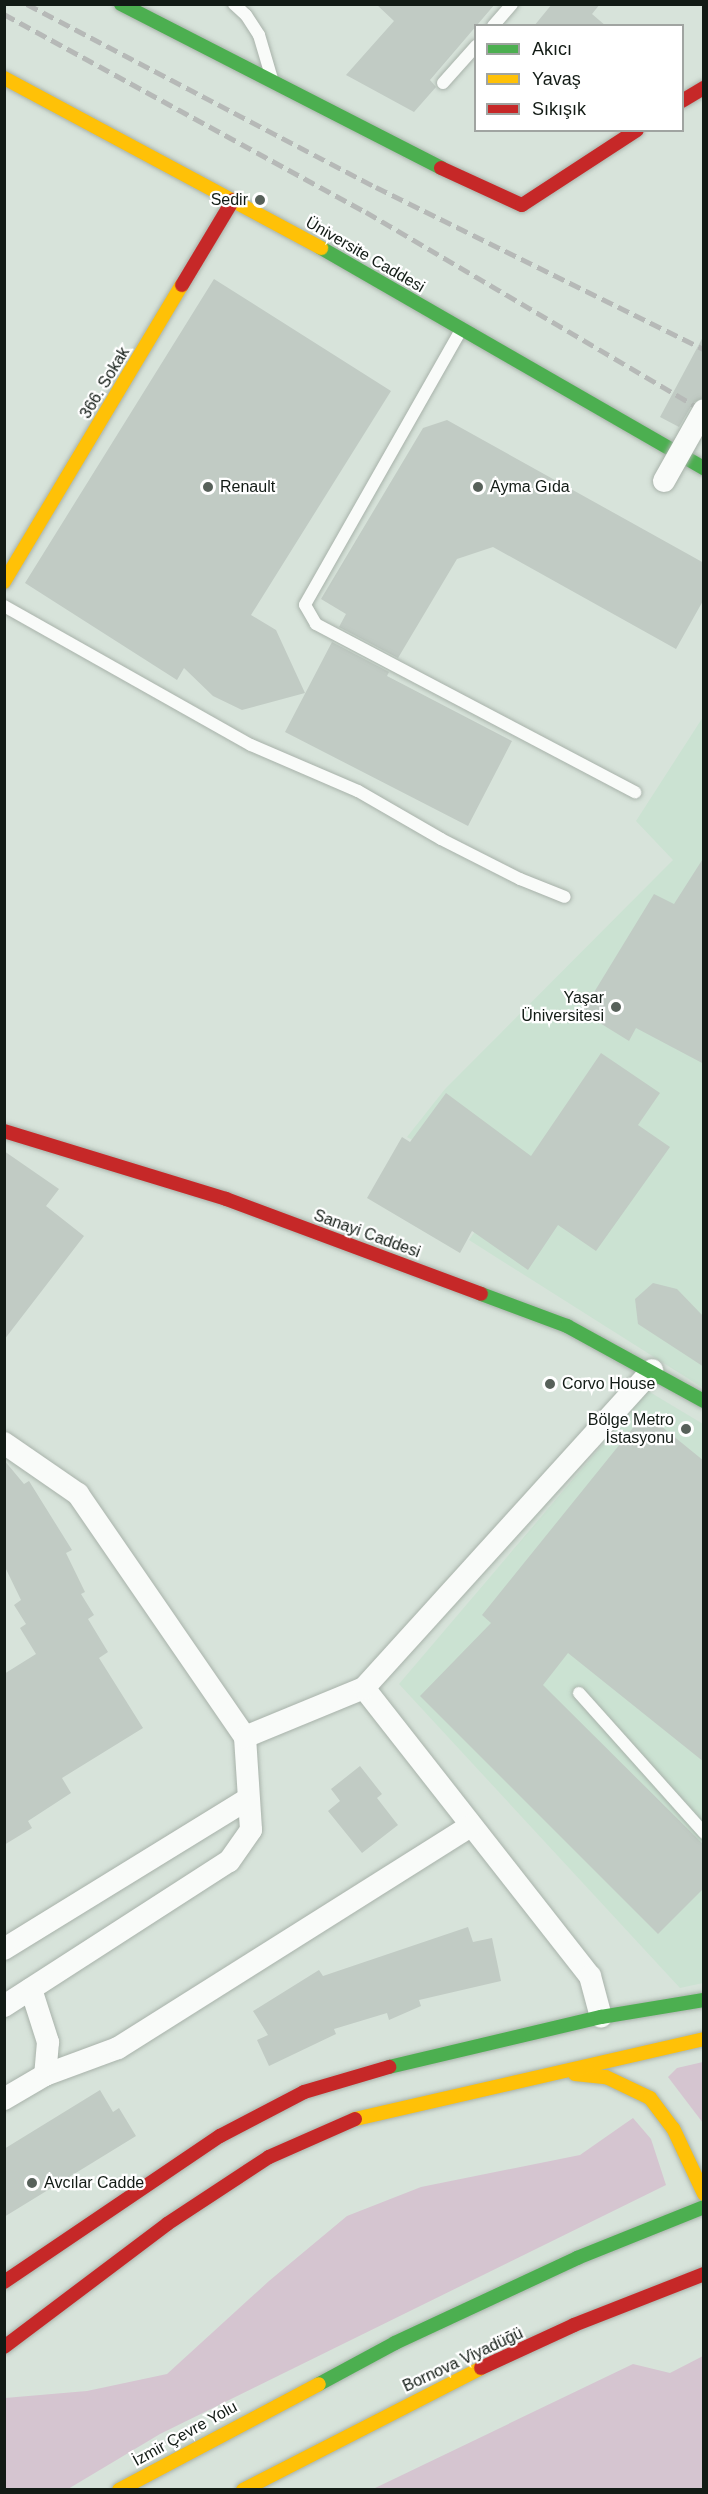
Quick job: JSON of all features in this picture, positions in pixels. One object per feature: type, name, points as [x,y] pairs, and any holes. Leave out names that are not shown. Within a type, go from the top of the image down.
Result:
[{"type":"main road","points":[[121,4],[394,147],[522,205],[634,132]]},
{"type":"main road","name":"Üniversite Caddesi","points":[[4,78],[233,200],[704,468]]},
{"type":"main road","points":[[684,100],[704,88]]},
{"type":"main road","name":"366. Sokak","points":[[4,582],[233,200]]},
{"type":"main road","name":"Sanayi Caddesi","points":[[4,1131],[237,1203],[567,1326],[652,1370],[704,1401]]},
{"type":"main road","points":[[4,2282],[220,2136],[304,2092],[345,2077],[601,2017],[704,2000]]},
{"type":"main road","points":[[4,2347],[167,2224],[269,2157],[373,2112],[704,2039]]},
{"type":"main road","points":[[537,2075],[606,2077],[650,2098],[673,2128],[704,2193]]},
{"type":"main road","name":"İzmir Çevre Yolu","points":[[119,2490],[267,2408],[577,2258],[704,2207]]},
{"type":"main road","name":"Bornova Viyadüğü","points":[[243,2490],[428,2393],[574,2325],[704,2274]]},
{"type":"main road","points":[[574,2325],[657,2309]]},
{"type":"street","points":[[664,481],[704,410]]},
{"type":"street","points":[[245,1737],[364,1688],[652,1370]]},
{"type":"street","points":[[4,1443],[78,1494],[245,1737],[251,1830],[229,1861],[4,2006]]},
{"type":"street","points":[[364,1688],[590,1976],[601,2017]]},
{"type":"street","points":[[4,1949],[248,1799]]},
{"type":"street","points":[[4,2099],[45,2075],[118,2048],[471,1826]]},
{"type":"street","points":[[31,1989],[48,2042],[45,2075]]},
{"type":"lane","points":[[234,4],[246,15],[259,35],[273,84]]},
{"type":"lane","points":[[495,24],[512,4]]},
{"type":"lane","points":[[443,84],[474,48]]},
{"type":"lane","points":[[461,329],[305,606],[316,624],[635,792]]},
{"type":"lane","points":[[4,606],[251,745],[358,791],[441,839],[520,879],[565,897]]},
{"type":"lane","points":[[579,1693],[704,1833]]},
{"type":"shaded area","name":"Yaşar Üniversitesi","points":[[703,717],[703,1388],[469,1240],[503,1192],[407,1137],[445,1089],[673,860],[636,821]]},
{"type":"shaded area","points":[[648,1391],[703,1424],[703,1983],[680,1988],[399,1684]]},
{"type":"shaded area","points":[[704,2062],[703,2123],[668,2077],[677,2068]]},
{"type":"shaded area","points":[[633,2118],[651,2139],[666,2185],[160,2434],[68,2489],[5,2489],[5,2398],[87,2391],[167,2374],[269,2281],[347,2216],[421,2187],[580,2155]]},
{"type":"shaded area","points":[[703,2356],[703,2489],[373,2489],[633,2364],[670,2373]]},
{"type":"building","points":[[376,4],[495,4],[478,24],[474,24],[474,29],[430,80],[436,87],[414,112],[346,75],[394,21]]},
{"type":"building","points":[[552,4],[600,4],[592,14],[604,24],[536,24]]},
{"type":"building","name":"Renault","points":[[214,279],[391,391],[251,615],[276,630],[305,693],[242,710],[213,696],[184,668],[177,680],[25,583]]},
{"type":"building","points":[[704,335],[704,397],[693,403],[679,427],[660,417]]},
{"type":"building","name":"Ayma Gıda","points":[[447,420],[704,563],[704,599],[676,649],[493,547],[457,559],[398,658],[339,627],[346,614],[321,599],[423,428]]},
{"type":"building","points":[[332,642],[389,672],[387,676],[512,741],[468,826],[285,732]]},
{"type":"building","points":[[704,857],[704,1064],[636,1028],[629,1041],[582,1012],[654,894],[674,904]]},
{"type":"building","points":[[601,1053],[660,1093],[638,1125],[670,1147],[596,1251],[558,1225],[528,1270],[472,1231],[460,1253],[367,1198],[402,1137],[410,1142],[446,1093],[531,1156]]},
{"type":"building","points":[[4,1151],[59,1189],[46,1206],[84,1236],[4,1340]]},
{"type":"building","points":[[653,1283],[677,1289],[704,1317],[704,1367],[638,1324],[635,1299]]},
{"type":"building","points":[[645,1413],[704,1461],[704,1762],[568,1653],[543,1685],[704,1845],[704,1888],[658,1934],[420,1696],[491,1623],[482,1615]]},
{"type":"building","points":[[4,1460],[24,1484],[29,1481],[72,1550],[66,1553],[85,1592],[81,1594],[94,1615],[88,1619],[108,1652],[99,1658],[143,1728],[62,1778],[71,1793],[28,1821],[32,1828],[4,1845],[4,1674],[36,1654],[20,1628],[26,1624],[14,1605],[21,1600],[4,1565]]},
{"type":"building","points":[[360,1766],[382,1794],[377,1798],[398,1825],[362,1853],[328,1811],[340,1801],[331,1789]]},
{"type":"building","points":[[468,1927],[473,1942],[492,1938],[501,1981],[419,2000],[421,2006],[389,2020],[387,2013],[334,2029],[336,2034],[269,2066],[257,2040],[268,2035],[253,2011],[319,1970],[323,1976]]},
{"type":"building","name":"Avcılar Cadde","points":[[100,2090],[113,2112],[119,2108],[136,2136],[4,2217],[4,2149]]},
{"type":"railway","points":[[27,4],[376,187],[704,349]]},
{"type":"railway","points":[[4,14],[366,212],[704,411]]},
{"type":"traffic: fast","points":[[121,4],[441,168]]},
{"type":"traffic: fast","points":[[321,248],[704,468]]},
{"type":"traffic: fast","points":[[481,1294],[567,1326],[704,1401]]},
{"type":"traffic: fast","points":[[389,2067],[601,2017],[704,2000]]},
{"type":"traffic: fast","points":[[319,2384],[395,2343],[577,2258],[704,2207]]},
{"type":"traffic: slow","points":[[4,78],[321,248]]},
{"type":"traffic: slow","points":[[4,582],[182,285]]},
{"type":"traffic: slow","points":[[355,2119],[704,2039]]},
{"type":"traffic: slow","points":[[575,2074],[606,2077],[650,2098],[673,2128],[704,2194]]},
{"type":"traffic: slow","points":[[243,2490],[481,2368]]},
{"type":"traffic: slow","points":[[119,2490],[319,2384]]},
{"type":"traffic: jam","points":[[684,100],[704,88]]},
{"type":"traffic: jam","points":[[441,168],[522,205],[634,132]]},
{"type":"traffic: jam","points":[[182,285],[233,200]]},
{"type":"traffic: jam","points":[[4,1131],[226,1199],[481,1294]]},
{"type":"traffic: jam","points":[[4,2282],[220,2136],[304,2092],[389,2067]]},
{"type":"traffic: jam","points":[[4,2347],[167,2224],[269,2157],[355,2119]]},
{"type":"traffic: jam","points":[[481,2368],[574,2325],[704,2274]]},
{"type":"place","name":"Sedir","points":[[260,200]]},
{"type":"place","name":"Renault","points":[[208,487]]},
{"type":"place","name":"Ayma Gıda","points":[[478,487]]},
{"type":"place","name":"Yaşar Üniversitesi","points":[[616,1007]]},
{"type":"place","name":"Corvo House","points":[[550,1384]]},
{"type":"place","name":"Bölge Metro İstasyonu","points":[[686,1429]]},
{"type":"place","name":"Avcılar Cadde","points":[[32,2183]]}]
